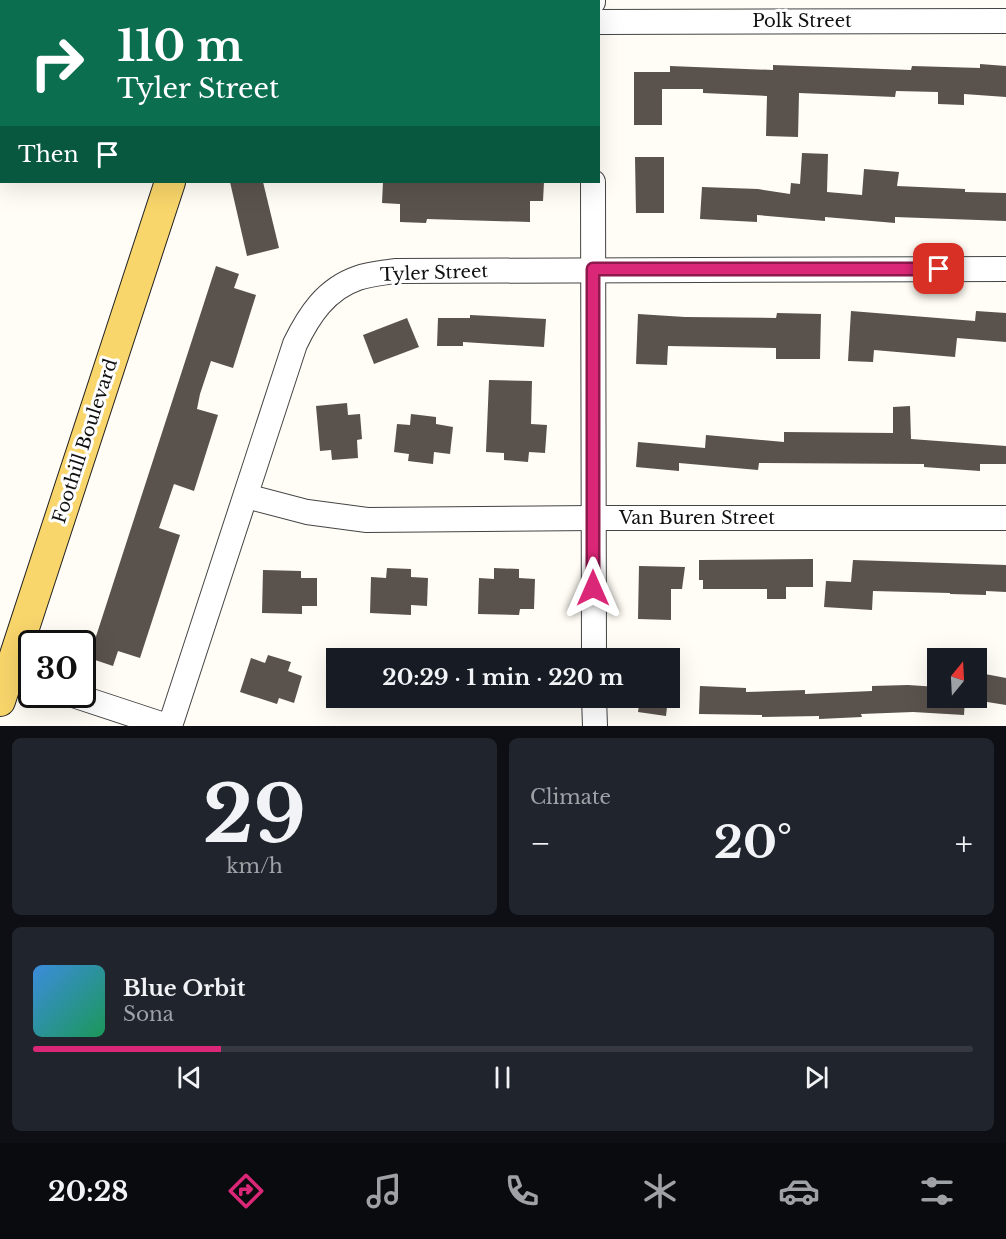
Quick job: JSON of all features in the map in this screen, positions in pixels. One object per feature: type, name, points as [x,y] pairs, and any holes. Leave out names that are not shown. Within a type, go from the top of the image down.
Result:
[{"type":"main road","name":"Foothill Boulevard","points":[[13,686],[170,183]]},
{"type":"street","name":"Polk Street","points":[[600,22],[1006,21]]},
{"type":"street","points":[[593,183],[594,648]]},
{"type":"street","name":"Tyler Street","points":[[169,726],[295,344],[307,320],[330,291],[358,278],[395,271],[1006,269]]},
{"type":"street","name":"Van Buren Street","points":[[246,496],[307,512],[367,520],[1006,518]]},
{"type":"street","points":[[96,702],[169,726]]},
{"type":"street","points":[[594,708],[594,726]]},
{"type":"building","points":[[980,64],[1006,66],[1006,97],[964,94],[964,105],[938,104],[938,92],[896,91],[895,97],[799,93],[798,137],[766,136],[767,96],[703,93],[703,89],[662,89],[662,125],[634,125],[634,72],[670,72],[670,66],[773,70],[773,65],[911,70],[912,66],[980,68]]},
{"type":"building","points":[[802,153],[828,154],[827,192],[862,195],[864,169],[899,172],[897,186],[1006,193],[1006,221],[895,217],[895,223],[825,217],[825,221],[757,215],[757,222],[700,219],[702,187],[758,189],[790,194],[791,183],[800,184]]},
{"type":"building","points":[[635,157],[664,157],[664,213],[636,213]]},
{"type":"building","points":[[230,183],[263,183],[279,248],[247,256]]},
{"type":"building","points":[[383,183],[544,183],[543,201],[530,201],[530,222],[427,219],[426,223],[400,222],[400,204],[382,203]]},
{"type":"building","points":[[216,266],[239,274],[234,288],[256,295],[233,368],[211,361],[200,394],[197,409],[218,415],[194,491],[174,484],[159,528],[180,535],[140,658],[118,651],[113,666],[96,660],[96,636]]},
{"type":"building","points":[[851,311],[975,321],[976,311],[1006,313],[1006,342],[957,338],[955,357],[874,350],[873,362],[848,361]]},
{"type":"building","points":[[777,313],[821,314],[820,359],[776,359],[776,348],[668,346],[667,365],[636,364],[638,314],[776,318]]},
{"type":"building","points":[[470,315],[546,319],[544,347],[463,342],[463,346],[437,346],[438,318],[470,318]]},
{"type":"building","points":[[407,318],[419,347],[374,364],[363,335]]},
{"type":"building","points":[[489,380],[532,381],[531,424],[547,425],[545,453],[529,452],[528,462],[504,460],[504,453],[486,452]]},
{"type":"building","points":[[347,403],[348,415],[360,414],[362,439],[357,440],[358,458],[332,460],[331,450],[320,451],[316,406]]},
{"type":"building","points":[[910,406],[911,439],[1006,446],[1006,464],[980,464],[980,471],[924,467],[924,464],[759,463],[758,470],[679,463],[679,471],[636,467],[638,442],[705,448],[706,435],[784,442],[784,432],[893,433],[893,407]]},
{"type":"building","points":[[411,414],[436,417],[436,424],[453,427],[450,454],[434,452],[433,464],[408,461],[409,454],[394,452],[397,424],[410,425]]},
{"type":"building","points":[[813,559],[813,587],[786,587],[786,599],[767,599],[767,589],[703,589],[703,580],[699,580],[699,560]]},
{"type":"building","points":[[853,560],[1006,565],[1006,592],[986,591],[986,595],[873,591],[872,610],[824,607],[826,581],[851,582]]},
{"type":"building","points":[[639,566],[685,567],[682,589],[671,589],[671,620],[638,619]]},
{"type":"building","points":[[387,568],[411,569],[411,577],[428,578],[427,606],[411,605],[411,615],[370,613],[371,577],[386,578]]},
{"type":"building","points":[[494,568],[519,569],[519,578],[535,579],[534,609],[520,609],[519,615],[478,614],[479,578],[494,579]]},
{"type":"building","points":[[263,570],[301,571],[301,578],[317,578],[317,606],[302,606],[302,614],[262,613]]},
{"type":"building","points":[[268,655],[291,662],[288,671],[302,676],[294,703],[279,698],[277,704],[240,692],[251,658],[265,663]]},
{"type":"building","points":[[987,674],[1006,678],[1006,705],[987,702]]},
{"type":"building","points":[[700,686],[746,688],[746,692],[805,690],[805,694],[872,691],[872,686],[927,686],[927,708],[964,708],[964,715],[913,712],[861,714],[862,717],[819,719],[819,716],[762,717],[762,715],[699,714]]},
{"type":"building","points":[[639,708],[667,708],[666,716],[638,712]]},
{"type":"route","points":[[593,588],[593,269],[939,269]]}]
